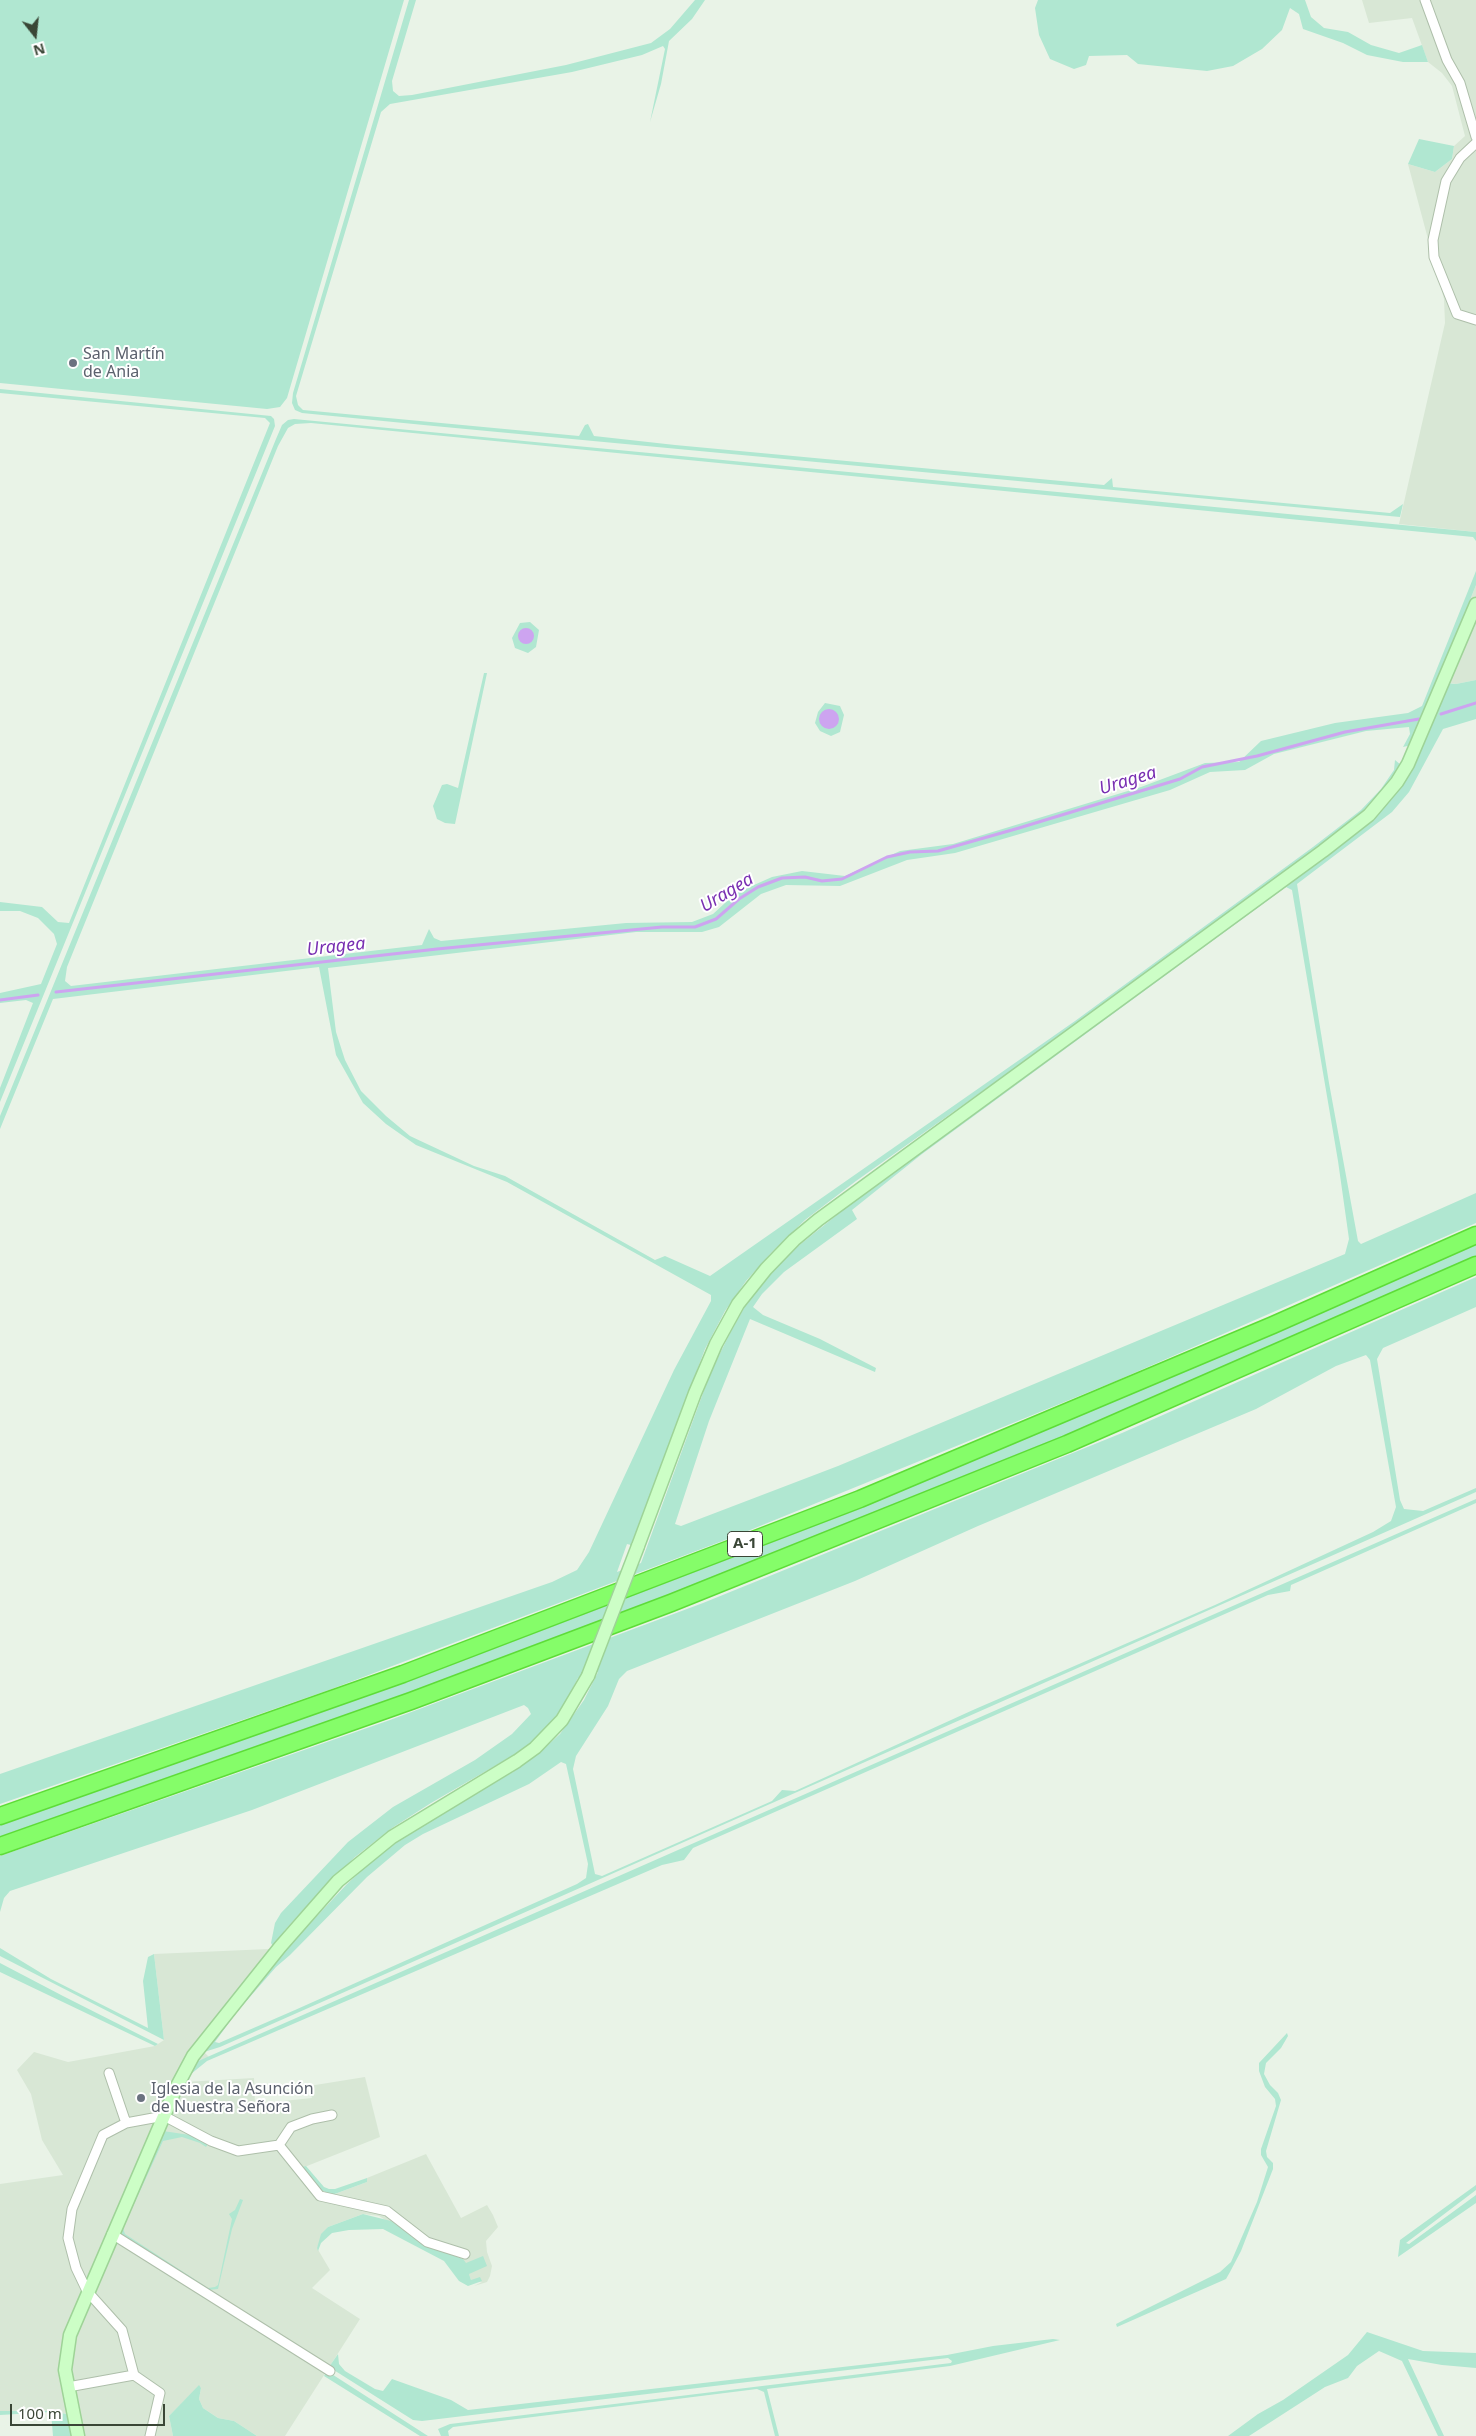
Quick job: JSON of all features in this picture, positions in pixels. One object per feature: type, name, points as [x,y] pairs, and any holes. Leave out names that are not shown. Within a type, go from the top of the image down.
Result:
[{"type":"highway","name":"A-1","points":[[0,1816],[403,1674],[852,1502],[1247,1336],[1476,1235]]},
{"type":"highway","name":"A-1","points":[[0,1846],[402,1704],[698,1592],[1067,1444],[1476,1265]]},
{"type":"street","points":[[1425,0],[1447,60],[1460,83],[1476,137]]},
{"type":"street","points":[[1476,143],[1460,158],[1446,181],[1433,240],[1434,257],[1457,314],[1476,320]]},
{"type":"street","points":[[78,2436],[68,2387],[66,2354],[70,2335],[87,2291],[188,2064],[207,2036],[338,1881],[392,1837],[517,1761],[534,1748],[562,1720],[588,1676],[695,1393],[716,1344],[738,1304],[766,1269],[794,1240],[818,1220],[1323,851],[1369,815],[1397,782],[1408,764],[1476,604]]},
{"type":"street","points":[[109,2073],[126,2123]]},
{"type":"street","points":[[150,2436],[160,2393],[134,2375],[122,2330],[87,2291],[76,2268],[68,2238],[72,2209],[103,2135],[126,2123],[164,2116],[211,2141],[238,2151],[279,2144],[291,2127],[312,2119],[332,2115]]},
{"type":"street","points":[[279,2144],[320,2196],[387,2211],[427,2242],[465,2254]]},
{"type":"street","points":[[112,2234],[330,2371]]},
{"type":"street","points":[[68,2387],[134,2375]]},
{"type":"shaded area","points":[[1362,0],[1476,0],[1476,532],[1399,524],[1445,323],[1444,299],[1408,164],[1435,172],[1452,159],[1454,146],[1465,136],[1452,86],[1442,73],[1428,62],[1412,18],[1369,23]]},
{"type":"shaded area","points":[[1476,585],[1476,680],[1456,684],[1438,681]]},
{"type":"shaded area","points":[[523,628],[529,628],[534,633],[532,642],[523,644],[518,639],[518,633]]},
{"type":"shaded area","points":[[829,709],[836,712],[839,719],[836,726],[829,729],[822,726],[819,719],[822,712]]},
{"type":"shaded area","points":[[269,1949],[277,1957],[204,2052],[209,2057],[196,2062],[184,2082],[254,2078],[255,2104],[312,2098],[309,2086],[365,2077],[380,2137],[302,2168],[321,2190],[332,2195],[367,2182],[367,2178],[426,2154],[461,2218],[487,2205],[493,2215],[498,2227],[486,2241],[487,2252],[492,2266],[487,2282],[474,2286],[482,2282],[471,2280],[463,2259],[429,2247],[379,2216],[363,2214],[328,2227],[317,2248],[330,2270],[312,2288],[360,2319],[285,2436],[257,2436],[234,2421],[218,2418],[203,2408],[199,2399],[201,2388],[199,2386],[169,2416],[173,2436],[72,2436],[67,2414],[47,2411],[0,2411],[0,2184],[63,2175],[42,2140],[31,2094],[17,2070],[34,2052],[68,2062],[155,2046],[164,2040],[154,1954]]},
{"type":"green space","points":[[0,0],[404,0],[287,398],[280,407],[267,409],[0,383]]},
{"type":"green space","points":[[409,0],[416,0],[392,81],[393,91],[399,96],[566,65],[651,43],[670,29],[695,0],[705,0],[692,19],[669,41],[661,84],[650,122],[665,49],[663,46],[642,55],[572,72],[390,104],[381,112],[296,396],[298,405],[303,410],[579,436],[585,425],[588,424],[594,436],[675,445],[1104,485],[1112,478],[1113,487],[1390,513],[1403,504],[1400,517],[434,426],[302,413],[295,410],[292,403],[293,393]]},
{"type":"green space","points":[[1038,0],[1305,0],[1311,17],[1324,28],[1348,32],[1371,45],[1399,53],[1422,45],[1428,62],[1403,62],[1367,55],[1343,43],[1303,29],[1299,14],[1290,8],[1282,30],[1262,49],[1233,66],[1207,71],[1138,64],[1127,55],[1089,56],[1086,65],[1074,69],[1050,59],[1039,35],[1035,8]]},
{"type":"green space","points":[[1419,139],[1454,146],[1452,159],[1435,172],[1408,164]]},
{"type":"green space","points":[[0,389],[271,416],[274,419],[275,426],[0,1102],[0,1088],[33,1003],[26,1000],[0,1003],[0,993],[41,984],[57,944],[54,934],[38,918],[20,911],[0,911],[0,902],[42,907],[58,922],[69,923],[270,423],[265,418],[0,393]]},
{"type":"green space","points":[[294,419],[1476,532],[1476,541],[1473,537],[311,423],[295,424],[288,428],[278,446],[67,967],[65,981],[71,986],[422,945],[429,929],[434,938],[441,941],[626,923],[692,922],[713,914],[736,893],[772,877],[802,871],[845,876],[900,851],[953,844],[1141,787],[1205,763],[1239,762],[1261,741],[1335,723],[1408,713],[1422,706],[1476,571],[1476,585],[1412,745],[1403,747],[1410,734],[1409,727],[1366,731],[1274,754],[1245,770],[1210,772],[1170,790],[955,853],[907,860],[840,886],[786,885],[761,894],[719,927],[702,932],[636,932],[328,968],[336,1032],[345,1060],[361,1091],[386,1116],[410,1136],[474,1166],[505,1176],[655,1260],[665,1256],[710,1276],[1075,1021],[1313,847],[1361,810],[1381,789],[1394,770],[1395,760],[1401,765],[1370,806],[1345,827],[1046,1046],[856,1181],[805,1220],[771,1253],[746,1281],[725,1311],[705,1349],[631,1545],[627,1544],[617,1572],[641,1563],[710,1374],[744,1308],[765,1280],[792,1251],[878,1182],[1356,834],[1380,811],[1446,683],[1456,684],[1476,680],[1476,719],[1443,729],[1409,792],[1392,812],[1297,884],[1329,1083],[1358,1241],[1361,1244],[1476,1193],[1476,1223],[1116,1381],[733,1537],[329,1690],[0,1804],[0,1774],[552,1582],[577,1570],[589,1552],[674,1370],[711,1301],[711,1295],[507,1182],[416,1145],[386,1124],[363,1103],[336,1055],[319,967],[53,999],[0,1129],[0,1116],[276,439],[282,425],[288,420]],"holes":[[[1286,887],[1292,890],[1338,1161],[1349,1239],[1345,1254],[838,1466],[681,1526],[675,1524],[709,1421],[750,1319],[875,1372],[876,1368],[820,1339],[763,1315],[753,1307],[762,1294],[784,1272],[857,1219],[852,1210],[922,1154]]]},
{"type":"green space","points":[[530,622],[539,630],[536,647],[528,653],[515,648],[512,638],[520,623]]},
{"type":"green space","points":[[484,673],[487,673],[455,824],[445,823],[437,819],[433,806],[442,785],[447,784],[458,788]]},
{"type":"green space","points":[[825,703],[840,706],[844,715],[840,732],[831,736],[820,731],[815,723],[818,712]]},
{"type":"green space","points":[[1476,1243],[1476,1258],[1126,1411],[788,1551],[411,1694],[0,1839],[0,1824],[406,1681],[782,1538],[952,1468]]},
{"type":"green space","points":[[1476,1277],[1476,1307],[1383,1348],[1377,1359],[1400,1500],[1404,1509],[1423,1511],[1476,1488],[1476,1492],[220,2047],[204,2052],[203,2047],[286,1949],[347,1884],[375,1858],[410,1832],[513,1772],[539,1753],[560,1734],[584,1700],[598,1672],[578,1678],[565,1703],[550,1725],[524,1749],[431,1803],[392,1828],[355,1857],[285,1930],[274,1948],[271,1943],[275,1923],[281,1913],[348,1842],[393,1807],[475,1760],[512,1734],[531,1714],[528,1708],[524,1705],[252,1810],[10,1891],[4,1898],[0,1912],[0,1856],[390,1720],[703,1603],[1122,1433]],"holes":[[[1366,1355],[1370,1360],[1396,1507],[1391,1521],[1373,1532],[1215,1605],[973,1710],[795,1791],[782,1790],[772,1801],[602,1876],[595,1874],[573,1769],[576,1756],[608,1706],[619,1679],[627,1671],[855,1581],[978,1526],[1256,1409],[1336,1366]],[[561,1762],[566,1764],[588,1864],[586,1878],[577,1884],[295,2010],[219,2043],[215,2042],[235,2014],[276,1967],[367,1877],[405,1845],[423,1834],[529,1784]]]},
{"type":"green space","points":[[1476,1499],[1476,1503],[1291,1585],[1290,1591],[1268,1595],[693,1848],[684,1860],[662,1865],[207,2061],[191,2074],[188,2082],[184,2082],[196,2062]]},
{"type":"green space","points":[[0,1948],[51,1979],[148,2028],[143,1981],[148,1957],[154,1954],[164,2040],[0,1956]]},
{"type":"green space","points":[[0,1963],[158,2044],[155,2046],[0,1972]]},
{"type":"green space","points":[[1287,2033],[1288,2036],[1281,2048],[1266,2063],[1264,2074],[1281,2100],[1266,2151],[1267,2157],[1273,2163],[1273,2169],[1241,2251],[1226,2279],[1117,2327],[1116,2324],[1220,2272],[1231,2262],[1257,2202],[1268,2167],[1261,2155],[1261,2149],[1276,2106],[1275,2099],[1265,2087],[1259,2071],[1259,2063]]},
{"type":"green space","points":[[163,2131],[190,2135],[208,2144],[206,2147],[182,2137],[163,2141],[123,2228],[125,2234],[208,2288],[215,2287],[218,2285],[232,2219],[229,2214],[235,2210],[240,2199],[243,2200],[232,2229],[218,2289],[207,2290],[121,2236],[119,2231]]},
{"type":"green space","points":[[306,2166],[324,2187],[329,2189],[335,2189],[367,2178],[367,2182],[332,2195],[321,2190],[302,2167]]},
{"type":"green space","points":[[1476,2185],[1476,2190],[1406,2243],[1409,2244],[1476,2195],[1476,2203],[1398,2257],[1400,2240]]},
{"type":"green space","points":[[363,2214],[391,2221],[423,2243],[463,2259],[466,2263],[483,2256],[487,2266],[469,2274],[471,2280],[480,2277],[482,2281],[468,2286],[459,2281],[444,2261],[383,2229],[349,2230],[332,2233],[321,2243],[318,2251],[317,2248],[321,2234],[328,2227]]},
{"type":"green space","points":[[1367,2332],[1423,2351],[1476,2353],[1476,2368],[1408,2359],[1444,2436],[1438,2436],[1402,2361],[1379,2351],[1357,2366],[1348,2378],[1325,2387],[1249,2436],[1228,2436],[1348,2355]]},
{"type":"green space","points":[[1053,2339],[1060,2340],[950,2366],[767,2389],[779,2436],[775,2436],[764,2392],[757,2389],[453,2427],[448,2431],[449,2436],[441,2436],[438,2429],[450,2424],[951,2363],[952,2361],[948,2358],[422,2421],[413,2420],[329,2367],[338,2354],[339,2364],[345,2371],[375,2389],[383,2391],[392,2379],[451,2400],[468,2410],[947,2355],[993,2346]]},
{"type":"green space","points":[[327,2371],[428,2436],[420,2436],[324,2376]]},
{"type":"green space","points":[[199,2385],[201,2388],[199,2399],[203,2408],[218,2418],[234,2421],[257,2436],[173,2436],[169,2416]]},
{"type":"green space","points":[[0,2411],[47,2411],[67,2414],[72,2436],[53,2436],[51,2412],[0,2415]]},
{"type":"waterway","name":"Uragea","points":[[1441,714],[1476,703]]},
{"type":"waterway","name":"Uragea","points":[[56,992],[437,949],[662,927],[695,927],[716,919],[739,899],[758,887],[782,878],[805,877],[822,881],[842,879],[887,857],[910,852],[938,851],[1019,828],[1180,779],[1202,767],[1257,756],[1345,732],[1419,719]]},
{"type":"waterway","name":"Uragea","points":[[0,1000],[38,995]]},
{"type":"place","name":"San Martín de Ania","points":[[73,363]]},
{"type":"place","name":"Iglesia de la Asunción de Nuestra Señora","points":[[141,2098]]}]
